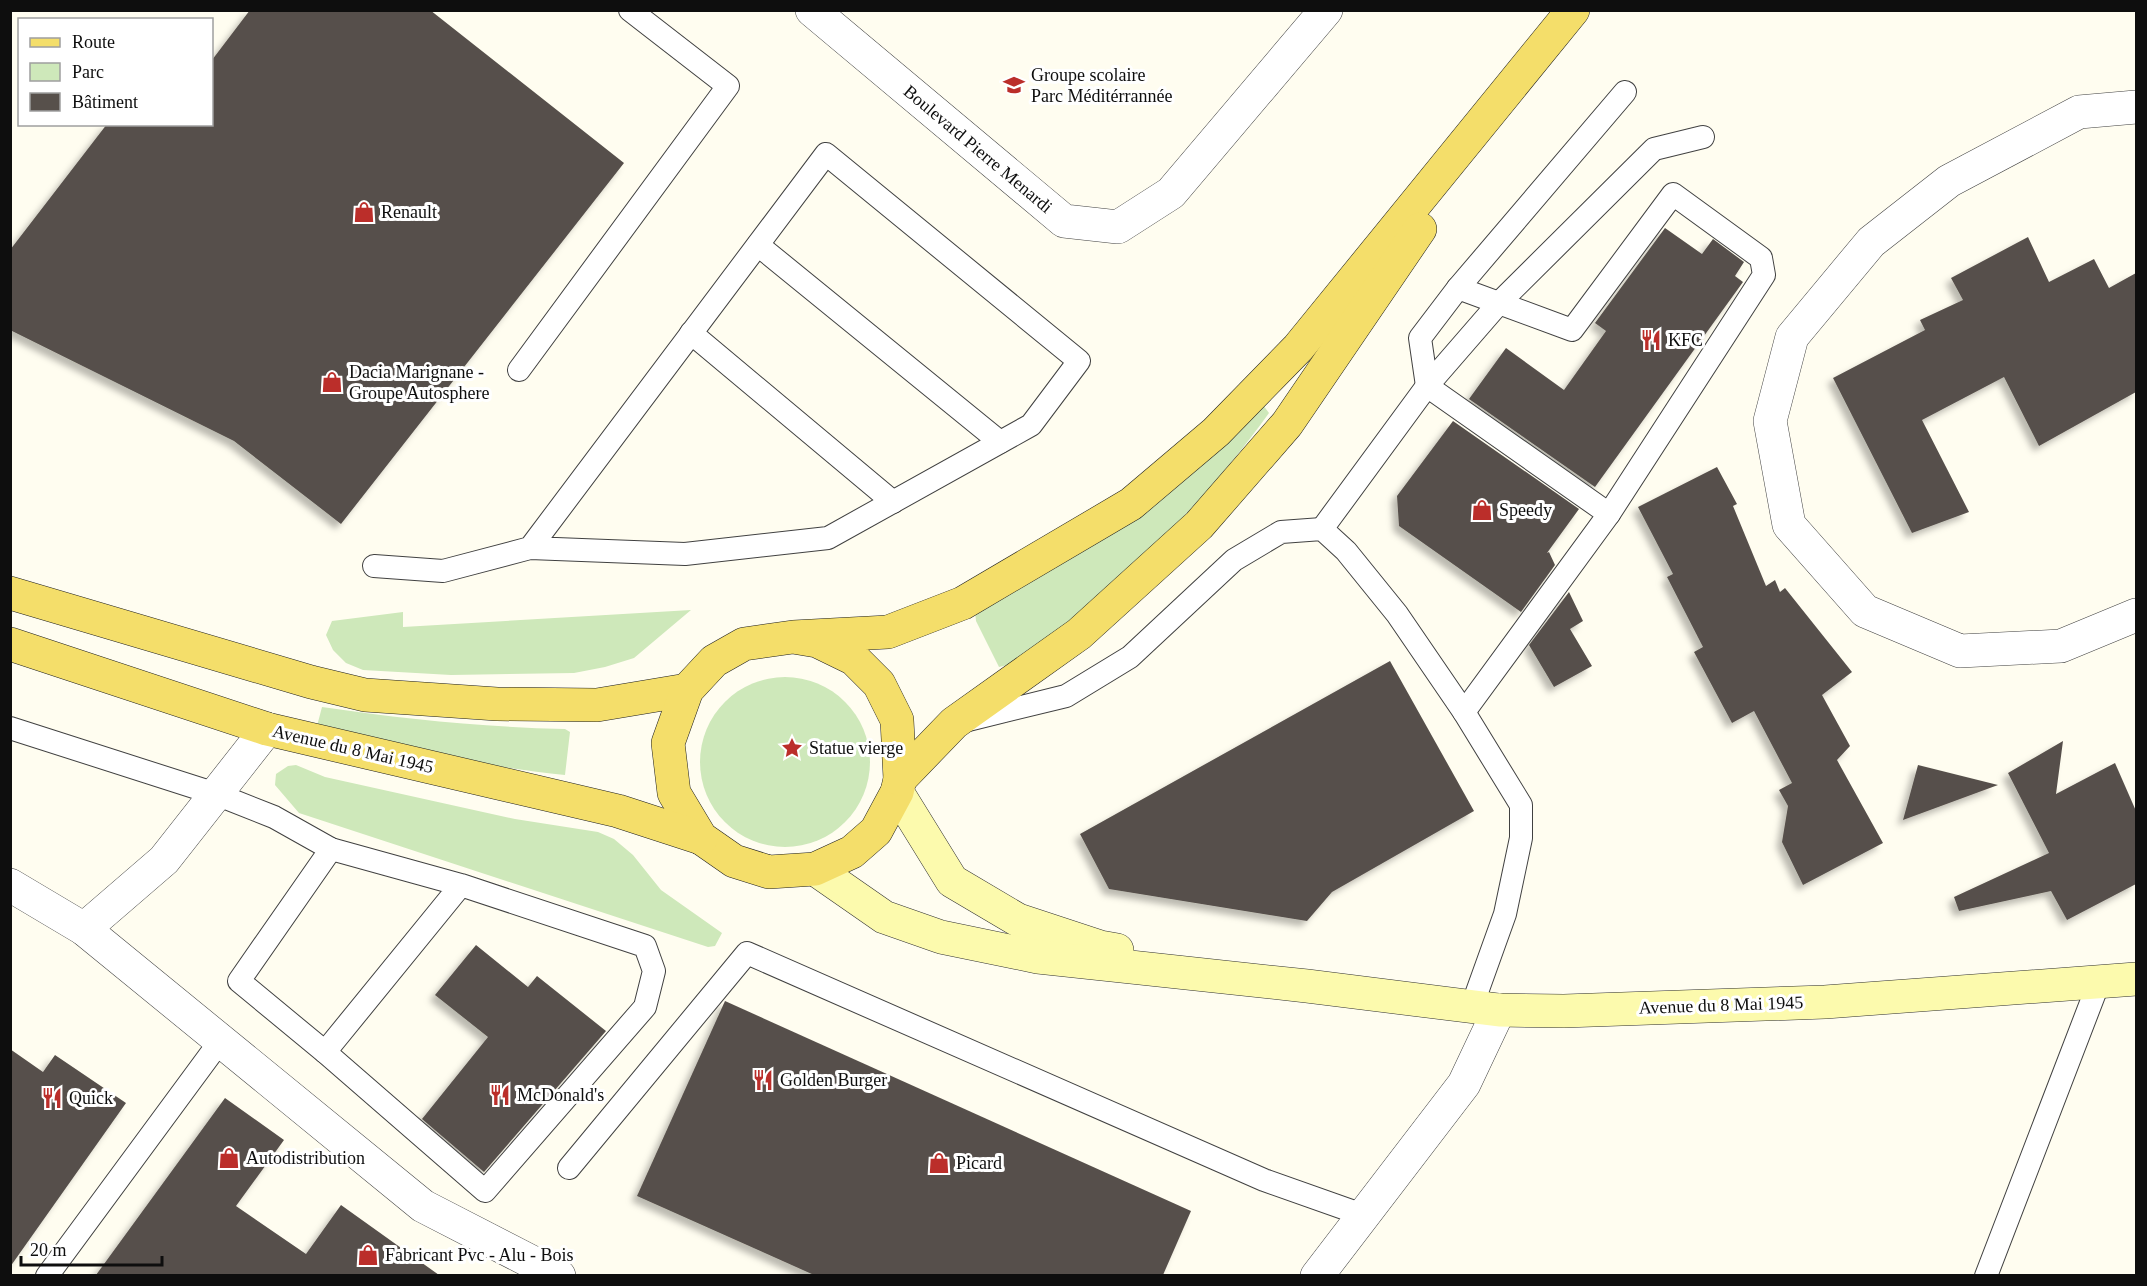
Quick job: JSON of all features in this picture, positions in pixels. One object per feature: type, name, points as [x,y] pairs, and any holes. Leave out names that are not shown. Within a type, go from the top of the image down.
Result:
[{"type":"main road","points":[[1545,46],[1287,424],[1199,525],[1079,634],[954,723],[899,786],[876,831],[852,852],[814,869],[769,872],[734,861],[701,838],[674,793],[668,743],[687,690],[714,661],[744,645],[793,637],[888,632],[963,603],[1131,504],[1216,432],[1298,348],[1573,10]]},
{"type":"main road","points":[[10,593],[311,682],[365,695],[497,704],[597,705],[687,690]]},
{"type":"main road","points":[[793,637],[817,641],[854,659],[879,684],[897,720],[899,786],[952,881],[1018,920],[1100,947],[1307,986]]},
{"type":"main road","name":"Avenue du 8 Mai 1945","points":[[10,644],[267,729],[618,811],[701,838]]},
{"type":"main road","points":[[814,869],[884,917],[941,938],[1038,957],[1307,986]]},
{"type":"main road","name":"Avenue du 8 Mai 1945","points":[[1307,986],[1485,1008],[1564,1011],[1825,1002],[2136,979]]},
{"type":"street","name":"Boulevard Pierre Menardi","points":[[812,10],[1065,221],[1118,227],[1171,193],[1326,10]]},
{"type":"street","points":[[2136,107],[2079,111],[1949,181],[1871,242],[1792,337],[1770,421],[1789,525],[1865,611],[1960,651],[2061,646],[2136,615]]},
{"type":"street","points":[[84,929],[164,860],[267,729]]},
{"type":"street","points":[[10,885],[84,929],[423,1206],[559,1275]]},
{"type":"street","points":[[1317,1275],[1464,1084],[1485,1008]]},
{"type":"lane","points":[[519,370],[728,87],[630,10]]},
{"type":"lane","points":[[1609,514],[1427,386],[1420,338],[1458,288],[1625,92]]},
{"type":"lane","points":[[1322,529],[1427,386],[1498,303],[1654,149],[1704,137]]},
{"type":"lane","points":[[374,566],[443,571],[530,548],[685,554],[828,538],[1031,425],[1079,361],[826,154],[530,548]]},
{"type":"lane","points":[[1458,288],[1572,330],[1673,194],[1761,258],[1764,275],[1609,514],[1464,712]]},
{"type":"lane","points":[[758,245],[1000,442]]},
{"type":"lane","points":[[691,333],[893,502]]},
{"type":"lane","points":[[954,723],[1066,696],[1130,657],[1234,560],[1281,532],[1322,529],[1346,551],[1396,614],[1464,712],[1521,805],[1521,838],[1485,1008]]},
{"type":"lane","points":[[10,728],[216,794],[274,817],[331,849],[461,885],[645,946],[654,971],[645,1007],[485,1191],[325,1052],[239,981],[331,849]]},
{"type":"lane","points":[[325,1052],[461,885]]},
{"type":"lane","points":[[569,1168],[747,953],[1264,1180],[1363,1215]]},
{"type":"lane","points":[[1986,1275],[2099,982]]},
{"type":"lane","points":[[47,1275],[220,1040]]},
{"type":"green space","points":[[1263,405],[1269,413],[1208,490],[1164,537],[1082,611],[1012,664],[999,667],[976,621],[975,611]]},
{"type":"green space","points":[[691,610],[634,658],[574,673],[451,675],[363,670],[346,663],[333,650],[326,635],[332,621],[403,612],[403,627]]},
{"type":"green space","points":[[785,677],[802,678],[818,683],[845,702],[864,729],[869,745],[869,779],[864,795],[845,822],[818,841],[802,846],[785,847],[768,846],[752,841],[725,822],[706,795],[701,779],[700,762],[701,745],[706,729],[725,702],[752,683],[768,678]]},
{"type":"green space","points":[[322,707],[443,722],[565,729],[570,732],[565,775],[471,762],[317,726]]},
{"type":"green space","points":[[296,765],[325,777],[515,819],[598,832],[614,839],[633,855],[661,890],[722,933],[715,946],[708,947],[299,813],[275,785],[276,774],[288,766]]},
{"type":"building","points":[[250,10],[430,10],[624,163],[341,524],[234,441],[10,330],[10,250],[105,126],[213,126],[213,59]]},
{"type":"building","name":"KFC","points":[[1665,228],[1702,254],[1713,239],[1744,262],[1735,276],[1743,282],[1595,487],[1469,399],[1506,348],[1564,390],[1606,331],[1595,323]]},
{"type":"building","points":[[2028,237],[2049,282],[2094,259],[2109,288],[2136,273],[2136,392],[2039,446],[2004,377],[1922,420],[1969,512],[1912,533],[1833,378],[1925,330],[1920,320],[1963,300],[1951,278]]},
{"type":"building","name":"Speedy","points":[[1453,421],[1579,509],[1547,553],[1549,552],[1555,565],[1521,612],[1399,526],[1397,496]]},
{"type":"building","points":[[1717,467],[1737,504],[1733,506],[1766,586],[1775,580],[1780,592],[1785,588],[1852,672],[1822,695],[1850,746],[1837,760],[1883,843],[1803,885],[1782,842],[1788,806],[1779,790],[1792,783],[1754,711],[1732,723],[1694,652],[1703,647],[1667,577],[1673,574],[1638,507]]},
{"type":"building","points":[[1569,592],[1583,621],[1570,629],[1592,666],[1554,687],[1529,645]]},
{"type":"building","points":[[1390,661],[1474,811],[1332,892],[1307,921],[1109,889],[1080,834]]},
{"type":"building","points":[[2063,741],[2056,794],[2115,763],[2136,811],[2136,884],[2067,920],[2051,891],[1959,911],[1954,897],[2049,853],[2008,773]]},
{"type":"building","points":[[1918,765],[1998,785],[1903,820]]},
{"type":"building","points":[[476,945],[528,987],[537,976],[606,1031],[484,1172],[422,1119],[488,1037],[435,995]]},
{"type":"building","points":[[725,1001],[1191,1211],[1163,1275],[814,1275],[637,1196]]},
{"type":"building","points":[[10,1049],[43,1072],[55,1055],[126,1103],[10,1267]]},
{"type":"building","points":[[225,1098],[284,1140],[236,1206],[306,1254],[341,1205],[439,1275],[96,1275]]},
{"type":"place","name":"Groupe scolaire Parc Méditérrannée","points":[[1014,85]]},
{"type":"place","name":"Renault","points":[[364,212]]},
{"type":"place","name":"KFC","points":[[1651,340]]},
{"type":"place","name":"Dacia Marignane - Groupe Autosphere","points":[[332,382]]},
{"type":"place","name":"Speedy","points":[[1482,510]]},
{"type":"place","name":"Statue vierge","points":[[792,748]]},
{"type":"place","name":"Golden Burger","points":[[763,1080]]},
{"type":"place","name":"McDonald's","points":[[500,1095]]},
{"type":"place","name":"Quick","points":[[52,1098]]},
{"type":"place","name":"Autodistribution","points":[[229,1158]]},
{"type":"place","name":"Picard","points":[[939,1163]]},
{"type":"place","name":"Fabricant Pvc - Alu - Bois","points":[[368,1255]]}]
